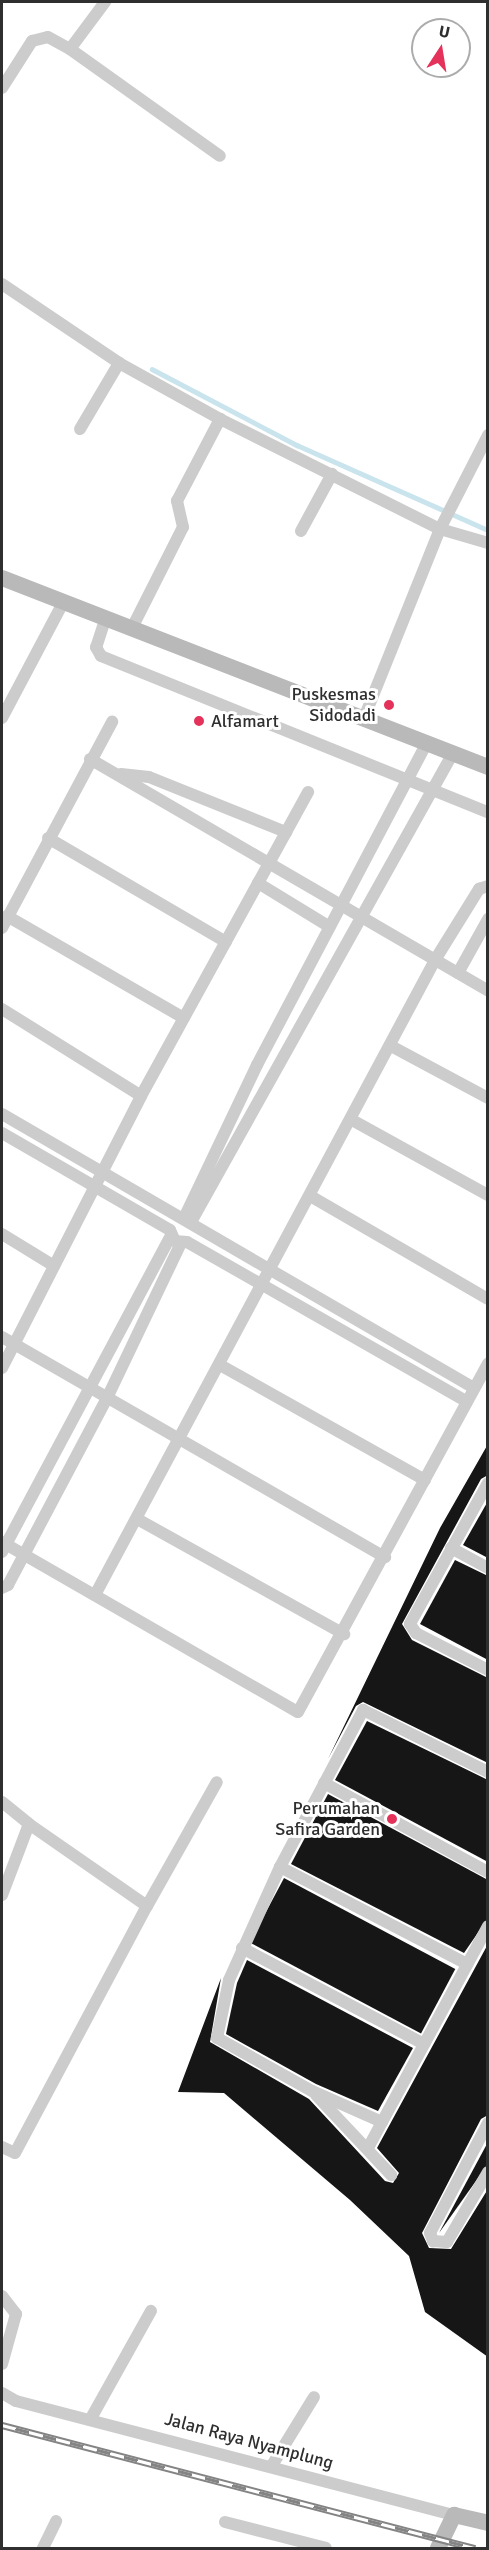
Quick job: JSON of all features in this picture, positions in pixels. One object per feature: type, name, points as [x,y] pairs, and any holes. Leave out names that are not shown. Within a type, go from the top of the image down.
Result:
[{"type":"street","points":[[70,49],[105,2]]},
{"type":"street","points":[[2,88],[32,40],[48,37],[70,49],[220,156]]},
{"type":"street","points":[[2,284],[119,363],[220,419],[332,474],[444,520],[488,543]]},
{"type":"street","points":[[80,429],[119,363]]},
{"type":"street","points":[[132,627],[183,527],[177,501],[220,419]]},
{"type":"street","points":[[364,718],[444,520],[488,435]]},
{"type":"street","points":[[301,531],[332,474]]},
{"type":"street","points":[[2,579],[487,765]]},
{"type":"street","points":[[2,718],[64,601]]},
{"type":"street","points":[[106,617],[96,647],[101,656],[405,782],[488,812]]},
{"type":"street","points":[[112,722],[4,922],[184,1018]]},
{"type":"street","points":[[2,1588],[8,1585],[108,1396],[177,1238],[187,1222],[257,1065],[427,742]]},
{"type":"street","points":[[453,753],[358,917],[276,1074],[90,1386],[3,1546],[23,1554],[295,1712],[302,1709],[344,1634],[488,1364]]},
{"type":"street","points":[[90,759],[121,774],[151,797],[488,991]]},
{"type":"street","points":[[121,774],[149,777],[286,832]]},
{"type":"street","points":[[2,1368],[141,1096],[308,792]]},
{"type":"street","points":[[48,838],[226,942]]},
{"type":"street","points":[[258,883],[330,927]]},
{"type":"street","points":[[95,1595],[139,1520],[312,1197],[435,960],[479,890],[488,886]]},
{"type":"street","points":[[458,973],[488,919]]},
{"type":"street","points":[[2,1009],[141,1096]]},
{"type":"street","points":[[391,1046],[488,1098]]},
{"type":"street","points":[[257,1065],[276,1074]]},
{"type":"street","points":[[2,1114],[187,1222],[273,1269],[474,1388]]},
{"type":"street","points":[[352,1120],[488,1195]]},
{"type":"street","points":[[2,1133],[177,1238],[264,1285],[467,1402]]},
{"type":"street","points":[[27,1148],[35,1133]]},
{"type":"street","points":[[312,1197],[488,1299]]},
{"type":"street","points":[[2,1234],[54,1266]]},
{"type":"street","points":[[2,1337],[182,1438],[385,1557]]},
{"type":"street","points":[[220,1365],[426,1480]]},
{"type":"street","points":[[488,1483],[451,1548],[411,1628],[488,1670]]},
{"type":"street","points":[[139,1520],[344,1634]]},
{"type":"street","points":[[451,1548],[488,1568]]},
{"type":"street","points":[[382,2122],[312,2091],[216,2036],[242,1948],[280,1867],[365,1709],[488,1772]]},
{"type":"street","points":[[2,2147],[15,2153],[147,1906],[217,1782]]},
{"type":"street","points":[[324,1782],[488,1872]]},
{"type":"street","points":[[2,1802],[29,1824],[147,1906]]},
{"type":"street","points":[[2,1894],[29,1824]]},
{"type":"street","points":[[280,1867],[467,1964]]},
{"type":"street","points":[[368,2148],[488,1926]]},
{"type":"street","points":[[242,1948],[424,2044]]},
{"type":"street","points":[[312,2091],[391,2175]]},
{"type":"street","points":[[488,2123],[430,2233],[433,2241],[447,2242],[488,2172]]},
{"type":"street","points":[[2,2364],[16,2314],[3,2298]]},
{"type":"street","points":[[90,2420],[151,2311]]},
{"type":"street","name":"Jalan Raya Nyamplung","points":[[2,2393],[16,2401],[454,2515],[486,2520]]},
{"type":"street","points":[[270,2467],[314,2397]]},
{"type":"street","points":[[438,2548],[454,2515]]},
{"type":"street","points":[[42,2548],[56,2521]]},
{"type":"street","points":[[225,2522],[326,2548]]},
{"type":"building","points":[[488,1444],[488,1475],[481,1479],[402,1624],[412,1640],[488,1678],[488,1763],[363,1702],[356,1706],[328,1759],[440,1528]]},
{"type":"building","points":[[488,1501],[488,1558],[463,1545]]},
{"type":"building","points":[[455,1560],[488,1576],[488,1660],[420,1624]]},
{"type":"building","points":[[367,1721],[488,1780],[488,1862],[335,1780]]},
{"type":"building","points":[[328,1794],[488,1880],[488,1918],[464,1953],[291,1864]]},
{"type":"building","points":[[284,1878],[455,1969],[421,2034],[250,1942]]},
{"type":"building","points":[[488,1944],[488,2115],[481,2119],[422,2233],[429,2248],[451,2249],[488,2189],[488,2357],[425,2312],[409,2256],[350,2200],[224,2093],[178,2092],[221,1978],[210,2042],[309,2099],[385,2181],[393,2183],[399,2173],[377,2148]]},
{"type":"building","points":[[247,1960],[413,2048],[378,2111],[316,2084],[226,2034],[237,1983]]},
{"type":"building","points":[[488,2142],[488,2164],[439,2233]]},
{"type":"waterway","points":[[152,369],[297,445],[488,530]]},
{"type":"railway","points":[[2,2425],[475,2548]]},
{"type":"place","name":"Puskesmas Sidodadi","points":[[389,705]]},
{"type":"place","name":"Alfamart","points":[[199,721]]},
{"type":"place","name":"Perumahan Safira Garden","points":[[392,1819]]}]
